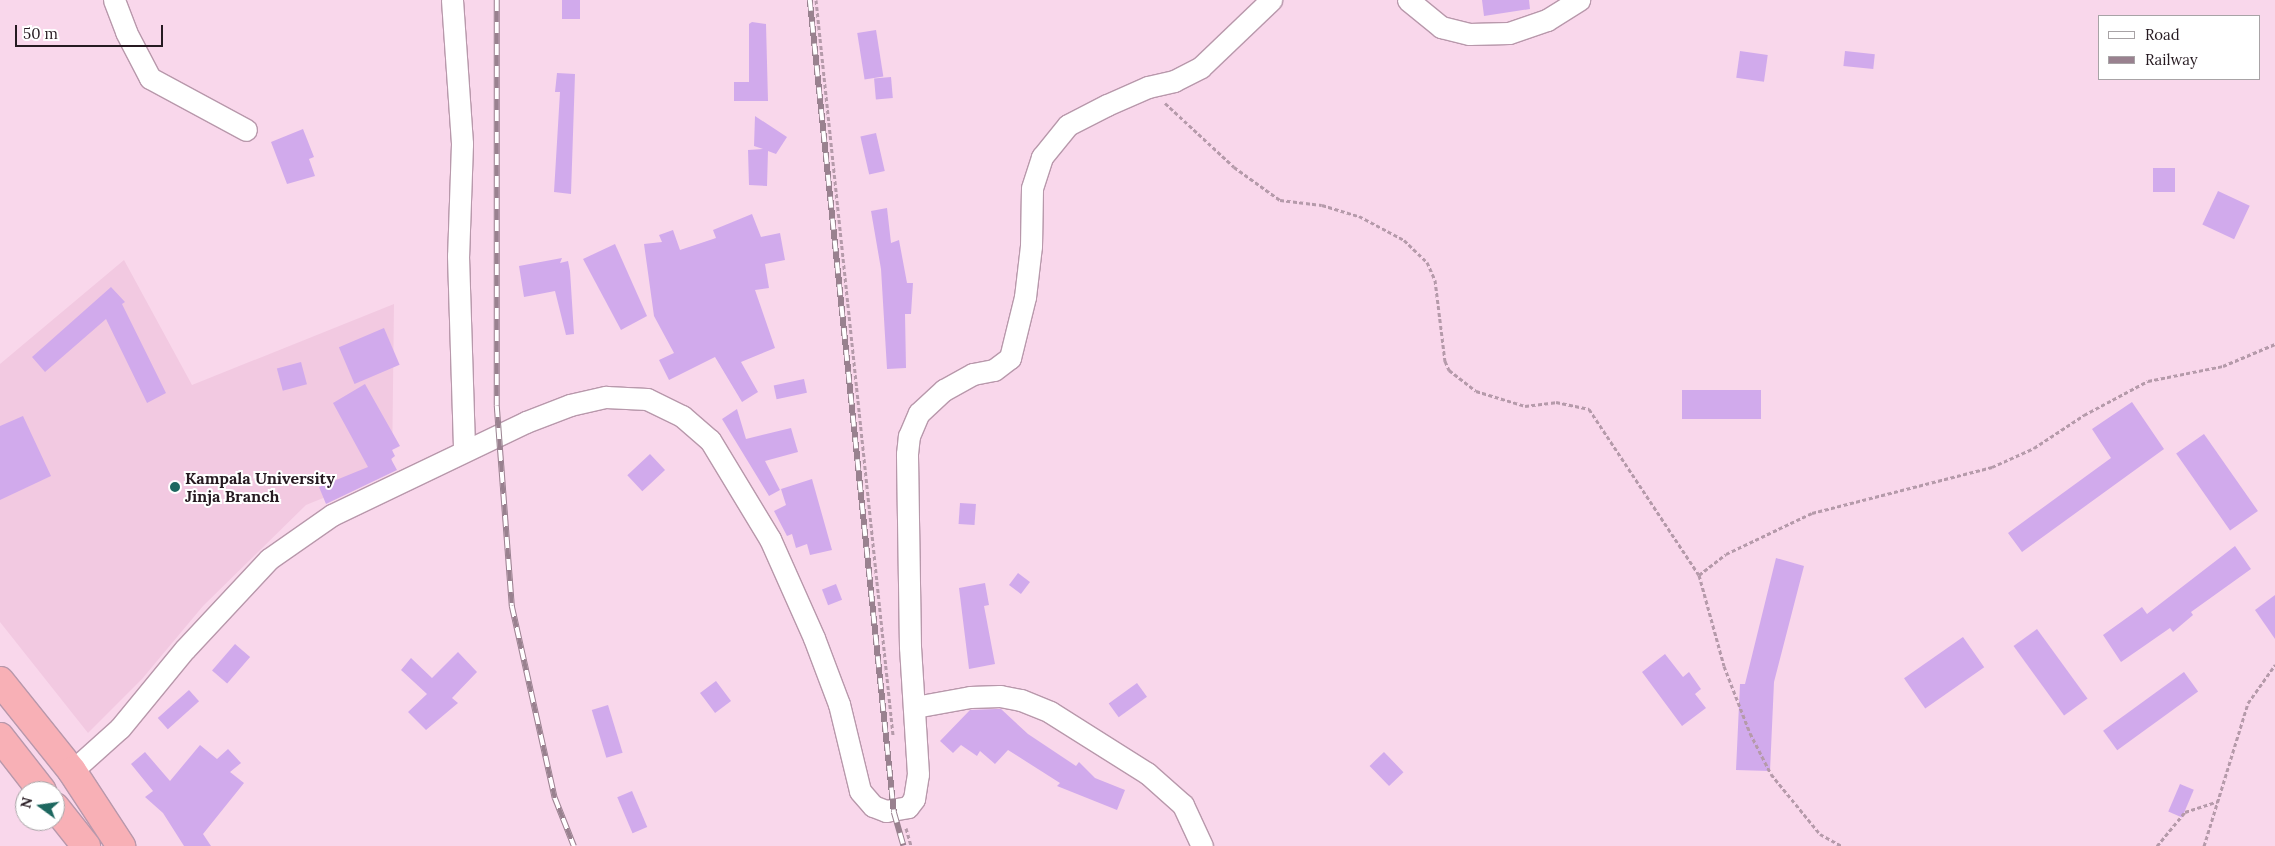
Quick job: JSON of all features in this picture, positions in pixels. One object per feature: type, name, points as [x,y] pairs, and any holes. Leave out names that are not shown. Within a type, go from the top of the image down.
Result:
[{"type":"highway","points":[[0,680],[72,771],[121,846]]},
{"type":"highway","points":[[0,737],[34,781]]},
{"type":"highway","points":[[65,820],[86,846]]},
{"type":"street","points":[[114,0],[126,32],[150,78],[246,130]]},
{"type":"street","points":[[452,0],[462,144],[458,256],[464,449]]},
{"type":"street","points":[[72,771],[120,728],[185,649],[269,559],[332,515],[464,449],[570,405],[606,397],[647,399],[682,416],[710,440],[770,539],[814,638],[839,704],[860,791],[873,806],[886,812],[901,810],[914,799],[918,774],[910,647],[909,436],[919,413],[944,390],[973,374],[994,370],[1010,358],[1026,289],[1031,246],[1032,188],[1042,157],[1068,126],[1148,87],[1174,81],[1201,67],[1271,0]]},
{"type":"street","points":[[1408,0],[1441,27],[1469,34],[1509,33],[1547,20],[1579,0]]},
{"type":"street","points":[[915,707],[970,697],[1000,696],[1021,700],[1050,712],[1148,772],[1183,805],[1202,846]]},
{"type":"path","points":[[816,0],[894,741]]},
{"type":"path","points":[[1148,87],[1234,167],[1280,200],[1322,205],[1359,216],[1404,240],[1426,262],[1435,280],[1445,361],[1449,370],[1476,391],[1525,406],[1556,402],[1588,409],[1699,575],[1724,666],[1767,766],[1789,800],[1820,834],[1842,846]]},
{"type":"path","points":[[1699,575],[1726,554],[1812,513],[1992,467],[2034,448],[2084,415],[2148,381],[2224,366],[2275,344]]},
{"type":"path","points":[[2204,846],[2248,703],[2275,665]]},
{"type":"path","points":[[2157,846],[2185,812],[2219,800]]},
{"type":"shaded area","name":"Kampala University Jinja Branch","points":[[124,260],[192,385],[394,304],[392,470],[306,505],[203,606],[142,679],[88,733],[0,622],[0,364]]},
{"type":"building","points":[[562,0],[580,0],[580,19],[562,19]]},
{"type":"building","points":[[1482,0],[1529,0],[1530,9],[1484,16]]},
{"type":"building","points":[[752,22],[766,24],[768,101],[734,101],[734,82],[749,82],[749,24]]},
{"type":"building","points":[[876,30],[883,76],[865,79],[857,33]]},
{"type":"building","points":[[1740,51],[1768,55],[1764,82],[1736,78]]},
{"type":"building","points":[[1845,51],[1875,54],[1873,69],[1843,66]]},
{"type":"building","points":[[557,73],[575,74],[571,194],[554,192],[560,92],[555,92]]},
{"type":"building","points":[[891,77],[893,98],[876,99],[874,78]]},
{"type":"building","points":[[755,116],[787,137],[776,154],[768,151],[767,186],[749,185],[748,150],[763,149],[754,146]]},
{"type":"building","points":[[303,129],[314,157],[309,159],[315,176],[287,184],[271,142]]},
{"type":"building","points":[[876,133],[885,171],[869,175],[860,137]]},
{"type":"building","points":[[2153,168],[2175,168],[2175,192],[2153,192]]},
{"type":"building","points":[[2218,191],[2250,206],[2234,239],[2202,225]]},
{"type":"building","points":[[887,208],[891,243],[899,240],[907,283],[913,283],[911,314],[905,314],[906,368],[887,369],[881,269],[871,211]]},
{"type":"building","points":[[752,214],[761,237],[780,233],[785,260],[765,264],[769,288],[755,290],[775,348],[741,362],[758,392],[742,402],[715,357],[669,380],[659,360],[674,353],[654,316],[644,244],[662,242],[659,235],[673,230],[680,250],[716,238],[713,230]]},
{"type":"building","points":[[615,244],[647,316],[621,330],[583,259]]},
{"type":"building","points":[[562,258],[560,263],[568,261],[570,271],[574,334],[566,335],[555,291],[524,297],[519,266]]},
{"type":"building","points":[[111,287],[125,302],[122,304],[166,393],[147,403],[106,319],[45,372],[32,357]]},
{"type":"building","points":[[384,328],[400,365],[355,384],[339,347]]},
{"type":"building","points":[[301,362],[307,384],[283,391],[277,368]]},
{"type":"building","points":[[804,379],[807,393],[777,399],[774,385]]},
{"type":"building","points":[[365,384],[400,446],[392,450],[395,456],[391,459],[397,470],[326,504],[319,487],[368,467],[333,403]]},
{"type":"building","points":[[1682,390],[1761,390],[1761,419],[1682,419]]},
{"type":"building","points":[[2132,402],[2164,449],[2022,552],[2008,533],[2111,458],[2092,429]]},
{"type":"building","points":[[737,409],[746,439],[791,428],[798,452],[765,461],[780,490],[769,496],[722,419]]},
{"type":"building","points":[[23,416],[51,476],[0,500],[0,426]]},
{"type":"building","points":[[2204,434],[2258,511],[2230,531],[2176,454]]},
{"type":"building","points":[[650,454],[665,470],[642,491],[627,475]]},
{"type":"building","points":[[812,479],[832,550],[810,555],[807,544],[796,548],[792,534],[787,536],[774,511],[786,505],[781,489]]},
{"type":"building","points":[[960,503],[976,504],[974,525],[959,524]]},
{"type":"building","points":[[2235,546],[2251,569],[2191,612],[2193,615],[2173,632],[2170,628],[2121,662],[2103,635],[2142,607],[2147,614]]},
{"type":"building","points":[[1776,558],[1804,566],[1774,682],[1770,771],[1736,770],[1740,684],[1745,684]]},
{"type":"building","points":[[1018,573],[1030,582],[1021,594],[1009,585]]},
{"type":"building","points":[[985,583],[989,605],[984,606],[995,664],[969,669],[959,588]]},
{"type":"building","points":[[836,584],[842,600],[828,605],[822,589]]},
{"type":"building","points":[[2275,595],[2275,639],[2255,610]]},
{"type":"building","points":[[2037,629],[2088,699],[2064,716],[2014,646]]},
{"type":"building","points":[[1963,637],[1984,667],[1925,709],[1904,678]]},
{"type":"building","points":[[235,644],[250,657],[227,684],[212,670]]},
{"type":"building","points":[[458,652],[477,672],[452,698],[458,703],[426,730],[408,712],[427,694],[401,670],[411,658],[432,678]]},
{"type":"building","points":[[1665,654],[1683,677],[1689,672],[1701,689],[1695,694],[1706,708],[1682,726],[1642,672]]},
{"type":"building","points":[[2184,672],[2198,691],[2117,750],[2103,731]]},
{"type":"building","points":[[716,681],[731,701],[715,713],[700,693]]},
{"type":"building","points":[[1137,683],[1147,697],[1119,717],[1109,704]]},
{"type":"building","points":[[189,690],[199,701],[168,729],[158,718]]},
{"type":"building","points":[[608,705],[623,753],[606,758],[592,710]]},
{"type":"building","points":[[1001,709],[1028,734],[1076,766],[1079,762],[1095,778],[1125,790],[1117,810],[1057,786],[1060,783],[1008,750],[995,764],[980,751],[977,756],[961,745],[953,753],[940,741],[970,710]]},
{"type":"building","points":[[200,745],[217,759],[228,749],[241,763],[230,772],[244,783],[203,834],[211,846],[184,846],[163,813],[145,797],[153,791],[131,764],[145,752],[170,781]]},
{"type":"building","points":[[1384,752],[1403,772],[1389,786],[1370,766]]},
{"type":"building","points":[[2180,784],[2194,790],[2182,817],[2168,812]]},
{"type":"building","points":[[632,791],[647,827],[633,833],[617,797]]},
{"type":"railway","points":[[497,0],[497,406],[512,606],[555,798],[574,846]]},
{"type":"railway","points":[[810,0],[894,812],[904,846]]},
{"type":"place","name":"Kampala University Jinja Branch","points":[[175,487]]}]
